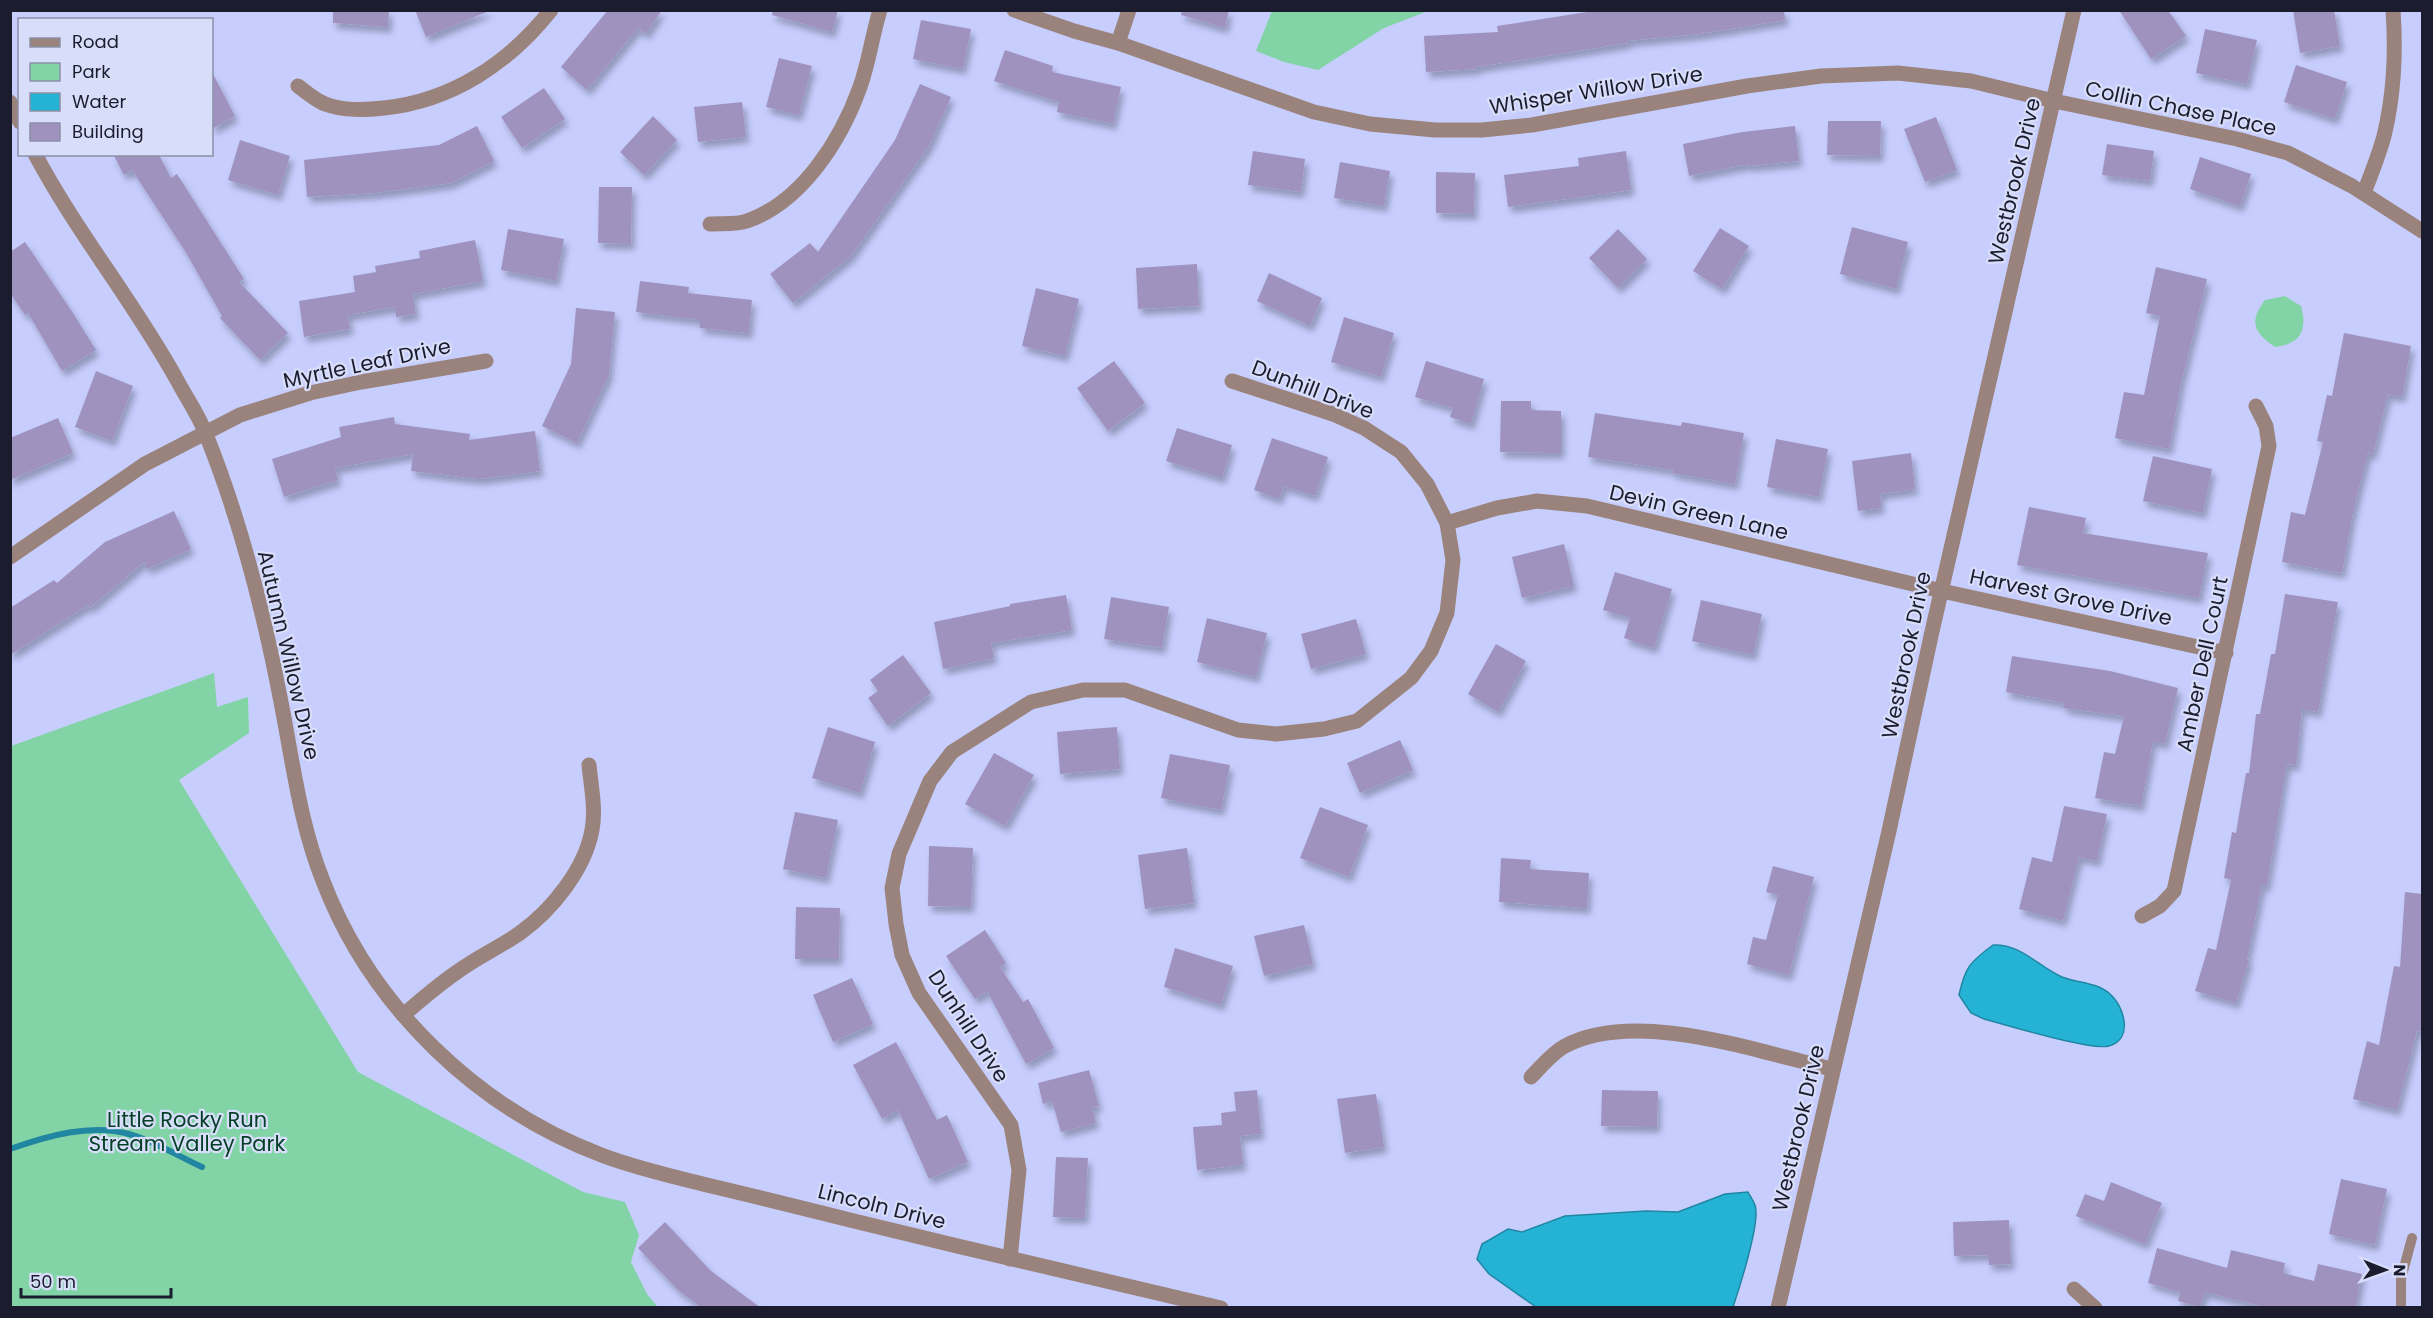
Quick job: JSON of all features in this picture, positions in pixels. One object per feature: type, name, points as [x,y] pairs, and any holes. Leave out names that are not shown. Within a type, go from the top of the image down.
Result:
[{"type":"street","points":[[298,86],[323,103],[343,108],[365,110],[396,107],[426,100],[453,90],[500,62],[519,46],[550,10]]},
{"type":"street","points":[[710,224],[744,222],[766,212],[779,204],[807,178],[844,123],[860,87],[880,10]]},
{"type":"street","name":"Whisper Willow Drive","points":[[1014,10],[1314,112],[1370,123],[1435,130],[1482,130],[1532,125],[1746,86],[1857,73],[1927,75],[1971,81],[2054,101]]},
{"type":"street","points":[[1118,44],[1129,10]]},
{"type":"street","name":"Westbrook Drive","points":[[1778,1308],[1889,831],[2074,10]]},
{"type":"street","points":[[2364,193],[2384,137],[2391,99],[2394,56],[2393,10]]},
{"type":"street","name":"Collin Chase Place","points":[[2054,101],[2237,139],[2288,153],[2364,193],[2422,231]]},
{"type":"street","points":[[10,102],[18,118]]},
{"type":"street","name":"Autumn Willow Drive","points":[[36,156],[79,229],[152,334],[206,432],[231,503],[271,651],[308,840],[323,883],[342,925],[403,1015],[462,1074],[539,1126]]},
{"type":"street","name":"Myrtle Leaf Drive","points":[[10,557],[145,464],[240,415],[310,393],[486,361]]},
{"type":"street","name":"Dunhill Drive","points":[[1010,1259],[1019,1170],[1011,1125],[919,993],[902,955],[896,924],[892,888],[899,854],[930,781],[952,752],[1031,702],[1083,690],[1125,690],[1238,730],[1276,734],[1323,729],[1357,721],[1412,678],[1431,651],[1447,613],[1453,560],[1447,523],[1427,484],[1401,452],[1364,428],[1333,414],[1232,381]]},
{"type":"street","name":"Amber Dell Court","points":[[2142,916],[2160,906],[2174,891],[2270,446],[2266,426],[2256,406]]},
{"type":"street","name":"Devin Green Lane","points":[[1447,523],[1497,507],[1537,501],[1587,506],[1942,591]]},
{"type":"street","name":"Harvest Grove Drive","points":[[1942,591],[2226,652]]},
{"type":"street","points":[[403,1015],[457,972],[536,921],[566,886],[579,865],[592,830],[594,818],[590,765]]},
{"type":"street","points":[[1531,1077],[1562,1047],[1584,1037],[1619,1031],[1698,1037],[1832,1070]]},
{"type":"street","name":"Lincoln Drive","points":[[539,1126],[605,1156],[635,1166],[1010,1259],[1221,1308]]},
{"type":"street","points":[[2074,1289],[2096,1308]]},
{"type":"lane","points":[[2401,1308],[2401,1279],[2412,1238]]},
{"type":"green space","points":[[1272,10],[1428,11],[1384,28],[1318,70],[1284,62],[1256,51]]},
{"type":"green space","points":[[2285,296],[2301,306],[2302,329],[2300,335],[2291,343],[2275,347],[2258,331],[2255,320],[2265,300]]},
{"type":"green space","name":"Little Rocky Run Stream Valley Park","points":[[214,673],[217,707],[248,697],[249,733],[179,780],[358,1072],[583,1192],[625,1202],[639,1235],[631,1262],[647,1294],[658,1307],[11,1307],[11,746]]},
{"type":"water","points":[[1993,945],[2012,948],[2062,977],[2105,990],[2115,999],[2122,1014],[2124,1030],[2122,1037],[2109,1046],[2085,1045],[2048,1037],[1984,1019],[1971,1013],[1959,995],[1966,971]]},
{"type":"water","points":[[1748,1192],[1755,1205],[1755,1225],[1733,1307],[1536,1307],[1489,1274],[1477,1259],[1482,1244],[1508,1229],[1522,1232],[1565,1216],[1646,1211],[1678,1212],[1725,1194]]},
{"type":"building","points":[[333,10],[389,10],[388,27],[333,23]]},
{"type":"building","points":[[415,10],[489,10],[489,11],[426,37]]},
{"type":"building","points":[[608,10],[662,10],[646,34],[638,28],[587,90],[561,67]]},
{"type":"building","points":[[773,10],[838,10],[832,32],[772,15]]},
{"type":"building","points":[[1182,10],[1229,10],[1225,28],[1181,15]]},
{"type":"building","points":[[1600,10],[1784,10],[1785,20],[1699,34],[1627,41],[1628,43],[1477,67],[1477,69],[1426,72],[1424,36],[1498,32],[1497,26]]},
{"type":"building","points":[[2119,10],[2168,10],[2186,36],[2151,59]]},
{"type":"building","points":[[2293,10],[2334,10],[2340,46],[2300,53]]},
{"type":"building","points":[[921,20],[971,29],[963,69],[913,59]]},
{"type":"building","points":[[2205,29],[2257,40],[2247,84],[2196,73]]},
{"type":"building","points":[[1005,50],[1053,66],[1052,72],[1121,87],[1113,124],[1057,112],[1059,102],[994,81]]},
{"type":"building","points":[[779,58],[812,66],[799,115],[766,107]]},
{"type":"building","points":[[2296,65],[2347,82],[2335,119],[2284,102]]},
{"type":"building","points":[[213,74],[235,116],[213,128]]},
{"type":"building","points":[[920,84],[951,97],[929,146],[851,256],[793,303],[770,274],[810,243],[818,252],[895,140]]},
{"type":"building","points":[[544,88],[565,119],[522,148],[501,117]]},
{"type":"building","points":[[742,102],[746,137],[698,142],[694,107]]},
{"type":"building","points":[[653,116],[677,140],[644,175],[620,152]]},
{"type":"building","points":[[1936,117],[1957,170],[1925,182],[1904,129]]},
{"type":"building","points":[[1828,121],[1881,121],[1880,156],[1827,155]]},
{"type":"building","points":[[477,126],[494,161],[451,183],[374,193],[307,197],[304,160],[439,145]]},
{"type":"building","points":[[1795,126],[1799,161],[1749,166],[1749,164],[1689,176],[1683,144],[1742,132]]},
{"type":"building","points":[[240,140],[290,156],[278,195],[228,180]]},
{"type":"building","points":[[2107,144],[2154,151],[2150,181],[2102,175]]},
{"type":"building","points":[[1253,151],[1305,159],[1301,192],[1248,185]]},
{"type":"building","points":[[1626,151],[1631,190],[1508,207],[1504,175],[1579,166],[1578,158]]},
{"type":"building","points":[[114,156],[160,156],[171,178],[177,174],[244,279],[239,282],[288,333],[260,360],[220,318],[222,316],[185,251],[132,170],[124,175]]},
{"type":"building","points":[[2200,157],[2251,174],[2240,206],[2190,189]]},
{"type":"building","points":[[1340,162],[1390,171],[1384,206],[1334,198]]},
{"type":"building","points":[[1436,172],[1475,173],[1474,214],[1436,213]]},
{"type":"building","points":[[599,187],[632,187],[631,244],[598,243]]},
{"type":"building","points":[[1852,227],[1908,242],[1896,289],[1840,274]]},
{"type":"building","points":[[1720,228],[1749,246],[1722,289],[1693,271]]},
{"type":"building","points":[[508,229],[564,239],[556,281],[501,270]]},
{"type":"building","points":[[1618,229],[1647,259],[1618,288],[1589,258]]},
{"type":"building","points":[[475,240],[483,281],[413,294],[416,314],[396,317],[395,307],[348,315],[350,329],[304,337],[299,301],[355,292],[353,276],[376,272],[375,266],[420,258],[419,251]]},
{"type":"building","points":[[25,242],[96,350],[62,371],[28,313],[25,315],[10,293],[10,252]]},
{"type":"building","points":[[1197,264],[1199,306],[1138,309],[1136,268]]},
{"type":"building","points":[[2156,267],[2207,279],[2181,383],[2169,449],[2115,438],[2124,392],[2144,395],[2160,316],[2146,313]]},
{"type":"building","points":[[1269,273],[1322,298],[1310,326],[1257,301]]},
{"type":"building","points":[[640,281],[689,287],[688,293],[752,300],[749,333],[700,328],[700,320],[636,312]]},
{"type":"building","points":[[1036,288],[1079,299],[1065,356],[1022,346]]},
{"type":"building","points":[[576,308],[615,312],[609,375],[577,443],[542,426],[571,364]]},
{"type":"building","points":[[1344,317],[1394,333],[1381,377],[1331,362]]},
{"type":"building","points":[[2344,333],[2411,346],[2402,397],[2388,394],[2373,454],[2368,453],[2353,512],[2342,573],[2282,562],[2291,512],[2305,515],[2323,442],[2317,441],[2327,395],[2332,396]]},
{"type":"building","points":[[1114,361],[1145,403],[1108,431],[1077,388]]},
{"type":"building","points":[[1426,361],[1484,379],[1471,424],[1450,417],[1453,408],[1415,397]]},
{"type":"building","points":[[96,371],[133,386],[112,441],[75,427]]},
{"type":"building","points":[[1501,401],[1531,401],[1531,410],[1561,411],[1561,453],[1500,452]]},
{"type":"building","points":[[1595,413],[1681,426],[1682,422],[1744,433],[1735,484],[1672,473],[1673,470],[1588,457]]},
{"type":"building","points":[[394,417],[395,424],[470,434],[469,440],[535,431],[540,471],[479,479],[411,471],[413,454],[335,468],[338,480],[284,497],[272,459],[341,437],[339,427]]},
{"type":"building","points":[[58,418],[73,453],[10,480],[10,438]]},
{"type":"building","points":[[1177,428],[1232,445],[1222,478],[1166,461]]},
{"type":"building","points":[[1272,438],[1328,457],[1315,496],[1284,486],[1279,499],[1254,490]]},
{"type":"building","points":[[1776,439],[1828,449],[1819,497],[1767,487]]},
{"type":"building","points":[[1911,453],[1915,489],[1880,494],[1881,508],[1858,511],[1852,461]]},
{"type":"building","points":[[2153,456],[2212,469],[2203,513],[2143,501]]},
{"type":"building","points":[[2029,507],[2086,518],[2083,533],[2208,553],[2199,598],[2017,565]]},
{"type":"building","points":[[174,511],[191,549],[147,569],[144,562],[90,608],[88,605],[10,655],[10,608],[54,580],[57,583],[105,542]]},
{"type":"building","points":[[1564,544],[1574,586],[1522,598],[1512,557]]},
{"type":"building","points":[[1615,572],[1672,589],[1654,648],[1624,638],[1630,618],[1603,610]]},
{"type":"building","points":[[2285,594],[2338,602],[2318,712],[2302,709],[2296,765],[2287,764],[2267,886],[2262,885],[2247,959],[2249,960],[2236,1003],[2195,991],[2208,948],[2216,950],[2231,880],[2224,878],[2232,832],[2236,833],[2246,773],[2249,773],[2256,714],[2260,714],[2271,654],[2275,654]]},
{"type":"building","points":[[1066,595],[1072,630],[991,643],[994,658],[943,669],[934,622],[1010,606],[1010,604]]},
{"type":"building","points":[[1111,597],[1169,607],[1162,648],[1104,639]]},
{"type":"building","points":[[1701,600],[1762,614],[1753,655],[1692,641]]},
{"type":"building","points":[[1207,618],[1267,633],[1256,677],[1197,662]]},
{"type":"building","points":[[1356,619],[1366,654],[1311,669],[1301,634]]},
{"type":"building","points":[[1496,644],[1526,661],[1498,712],[1468,694]]},
{"type":"building","points":[[903,655],[931,693],[888,726],[868,698],[878,691],[870,680]]},
{"type":"building","points":[[2012,656],[2110,671],[2178,688],[2165,744],[2153,741],[2141,806],[2095,798],[2104,752],[2115,754],[2124,716],[2063,708],[2064,703],[2006,692]]},
{"type":"building","points":[[828,727],[875,742],[860,793],[812,778]]},
{"type":"building","points":[[1117,727],[1120,769],[1060,774],[1057,732]]},
{"type":"building","points":[[1400,740],[1413,770],[1360,793],[1347,763]]},
{"type":"building","points":[[994,753],[1034,775],[1005,826],[965,804]]},
{"type":"building","points":[[1170,754],[1230,765],[1221,810],[1161,798]]},
{"type":"building","points":[[2064,806],[2107,814],[2097,861],[2079,857],[2063,921],[2019,909],[2032,857],[2052,862]]},
{"type":"building","points":[[1320,807],[1368,825],[1349,877],[1300,858]]},
{"type":"building","points":[[795,812],[838,820],[826,878],[783,869]]},
{"type":"building","points":[[929,846],[973,848],[971,907],[928,906]]},
{"type":"building","points":[[1187,848],[1194,903],[1145,909],[1138,855]]},
{"type":"building","points":[[1501,858],[1531,860],[1530,869],[1589,873],[1587,908],[1499,902]]},
{"type":"building","points":[[1773,866],[1814,877],[1789,975],[1747,964],[1753,937],[1766,940],[1778,895],[1766,892]]},
{"type":"building","points":[[2405,892],[2422,894],[2422,1032],[2417,1031],[2397,1110],[2353,1099],[2367,1041],[2379,1045],[2394,966],[2400,967]]},
{"type":"building","points":[[796,907],[840,908],[839,959],[795,959]]},
{"type":"building","points":[[1304,925],[1313,964],[1264,976],[1254,936]]},
{"type":"building","points":[[985,930],[1006,963],[1000,967],[1023,1002],[1028,999],[1054,1048],[1026,1064],[987,991],[975,999],[946,956]]},
{"type":"building","points":[[1175,948],[1233,966],[1221,1005],[1164,987]]},
{"type":"building","points":[[852,978],[873,1024],[833,1042],[813,995]]},
{"type":"building","points":[[896,1042],[937,1120],[947,1115],[968,1162],[929,1179],[898,1110],[882,1119],[853,1065]]},
{"type":"building","points":[[1089,1070],[1099,1106],[1092,1107],[1096,1123],[1061,1132],[1052,1101],[1043,1104],[1038,1083]]},
{"type":"building","points":[[1257,1090],[1261,1134],[1240,1136],[1243,1165],[1197,1170],[1193,1127],[1222,1125],[1221,1113],[1236,1111],[1234,1092]]},
{"type":"building","points":[[1602,1090],[1658,1091],[1657,1127],[1601,1126]]},
{"type":"building","points":[[1376,1094],[1384,1147],[1345,1153],[1337,1099]]},
{"type":"building","points":[[1056,1157],[1088,1158],[1085,1218],[1053,1217]]},
{"type":"building","points":[[2341,1179],[2387,1189],[2375,1245],[2329,1234]]},
{"type":"building","points":[[2111,1182],[2162,1203],[2145,1244],[2076,1216],[2085,1194],[2104,1201]]},
{"type":"building","points":[[2009,1220],[2011,1264],[1989,1265],[1988,1255],[1954,1256],[1953,1222]]},
{"type":"building","points":[[665,1222],[711,1271],[761,1308],[702,1308],[677,1289],[638,1248]]},
{"type":"building","points":[[2157,1248],[2227,1268],[2231,1250],[2285,1263],[2283,1273],[2314,1281],[2318,1264],[2362,1274],[2355,1308],[2269,1308],[2205,1292],[2200,1307],[2178,1301],[2180,1292],[2148,1283]]},
{"type":"waterway","points":[[10,1149],[69,1132],[114,1131],[148,1141],[202,1167]]}]
